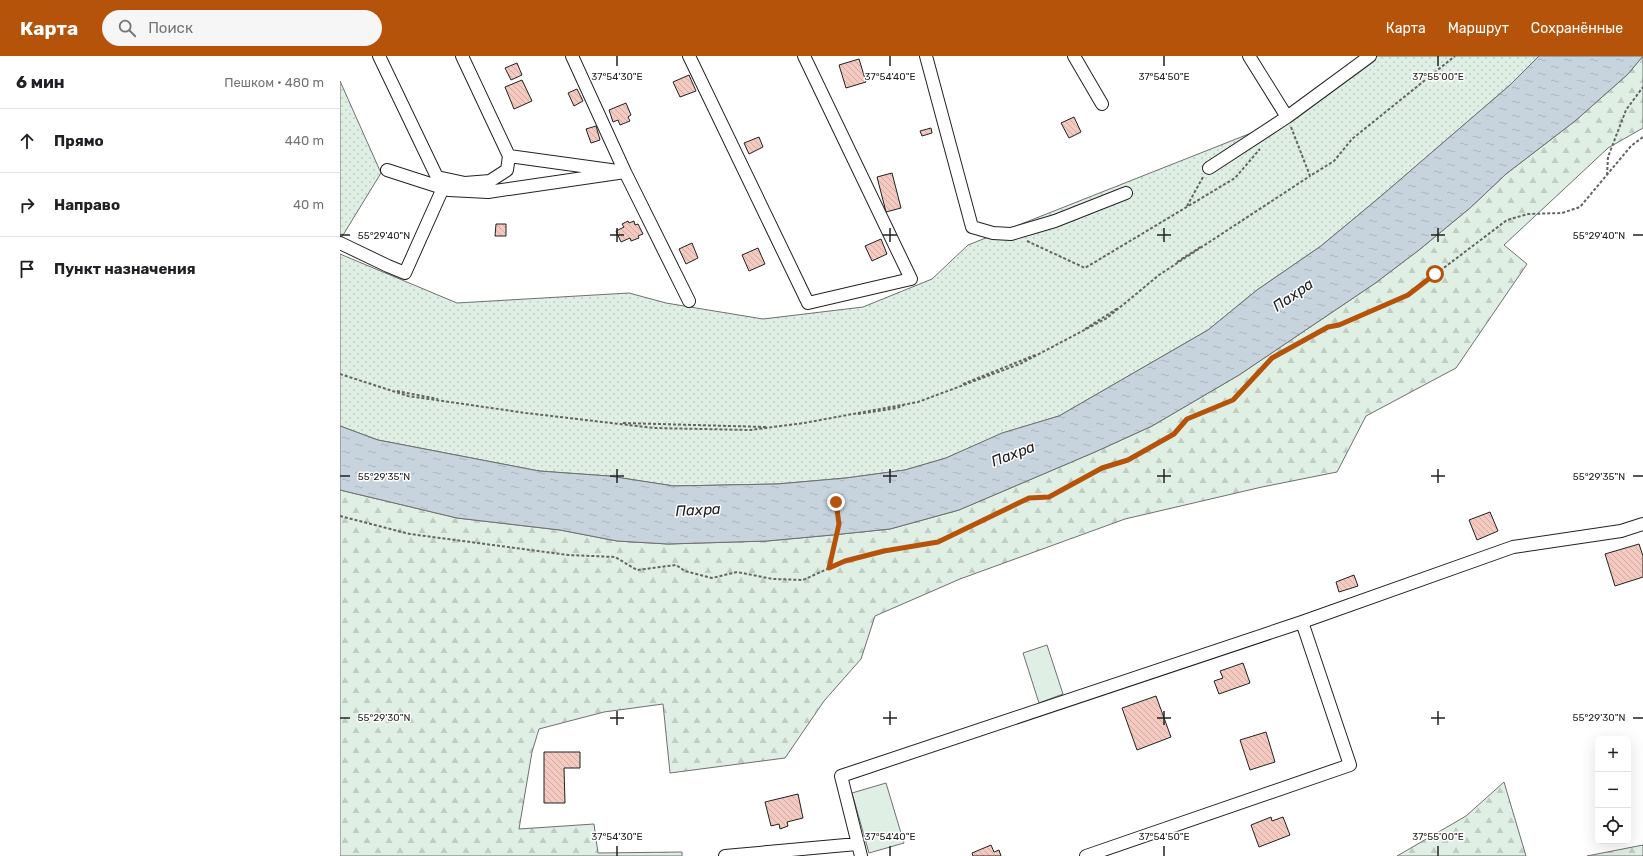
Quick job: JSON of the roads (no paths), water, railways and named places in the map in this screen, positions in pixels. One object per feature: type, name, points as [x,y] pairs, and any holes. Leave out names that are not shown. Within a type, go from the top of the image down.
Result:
[{"type":"street","points":[[379,56],[437,177],[465,183],[490,181],[507,170],[509,156],[462,56]]},
{"type":"street","points":[[572,56],[625,172],[689,301]]},
{"type":"street","points":[[689,56],[808,303],[911,279],[804,56]]},
{"type":"street","points":[[926,56],[972,227],[992,233],[1011,234],[1055,222],[1126,193]]},
{"type":"street","points":[[1074,56],[1102,104]]},
{"type":"street","points":[[1248,56],[1287,117]]},
{"type":"street","points":[[1209,168],[1287,117],[1370,56]]},
{"type":"street","points":[[509,156],[625,172]]},
{"type":"street","points":[[387,170],[449,190],[488,192],[625,172]]},
{"type":"street","points":[[340,243],[388,266],[406,272],[443,188]]},
{"type":"street","points":[[861,856],[841,776],[1302,622],[1513,547],[1620,531],[1643,524]]},
{"type":"street","points":[[1086,856],[1350,765],[1302,622]]},
{"type":"street","points":[[725,856],[857,844]]},
{"type":"water","name":"Пахра","points":[[1539,56],[1643,56],[1628,74],[1575,121],[1506,174],[1470,208],[1419,250],[1374,284],[1239,375],[1152,426],[959,510],[890,529],[767,541],[668,544],[617,541],[560,530],[457,518],[340,490],[340,426],[378,440],[539,471],[609,476],[674,486],[777,484],[846,478],[905,470],[946,458],[1002,433],[1059,416],[1208,330],[1257,290],[1321,246],[1510,85]]}]
